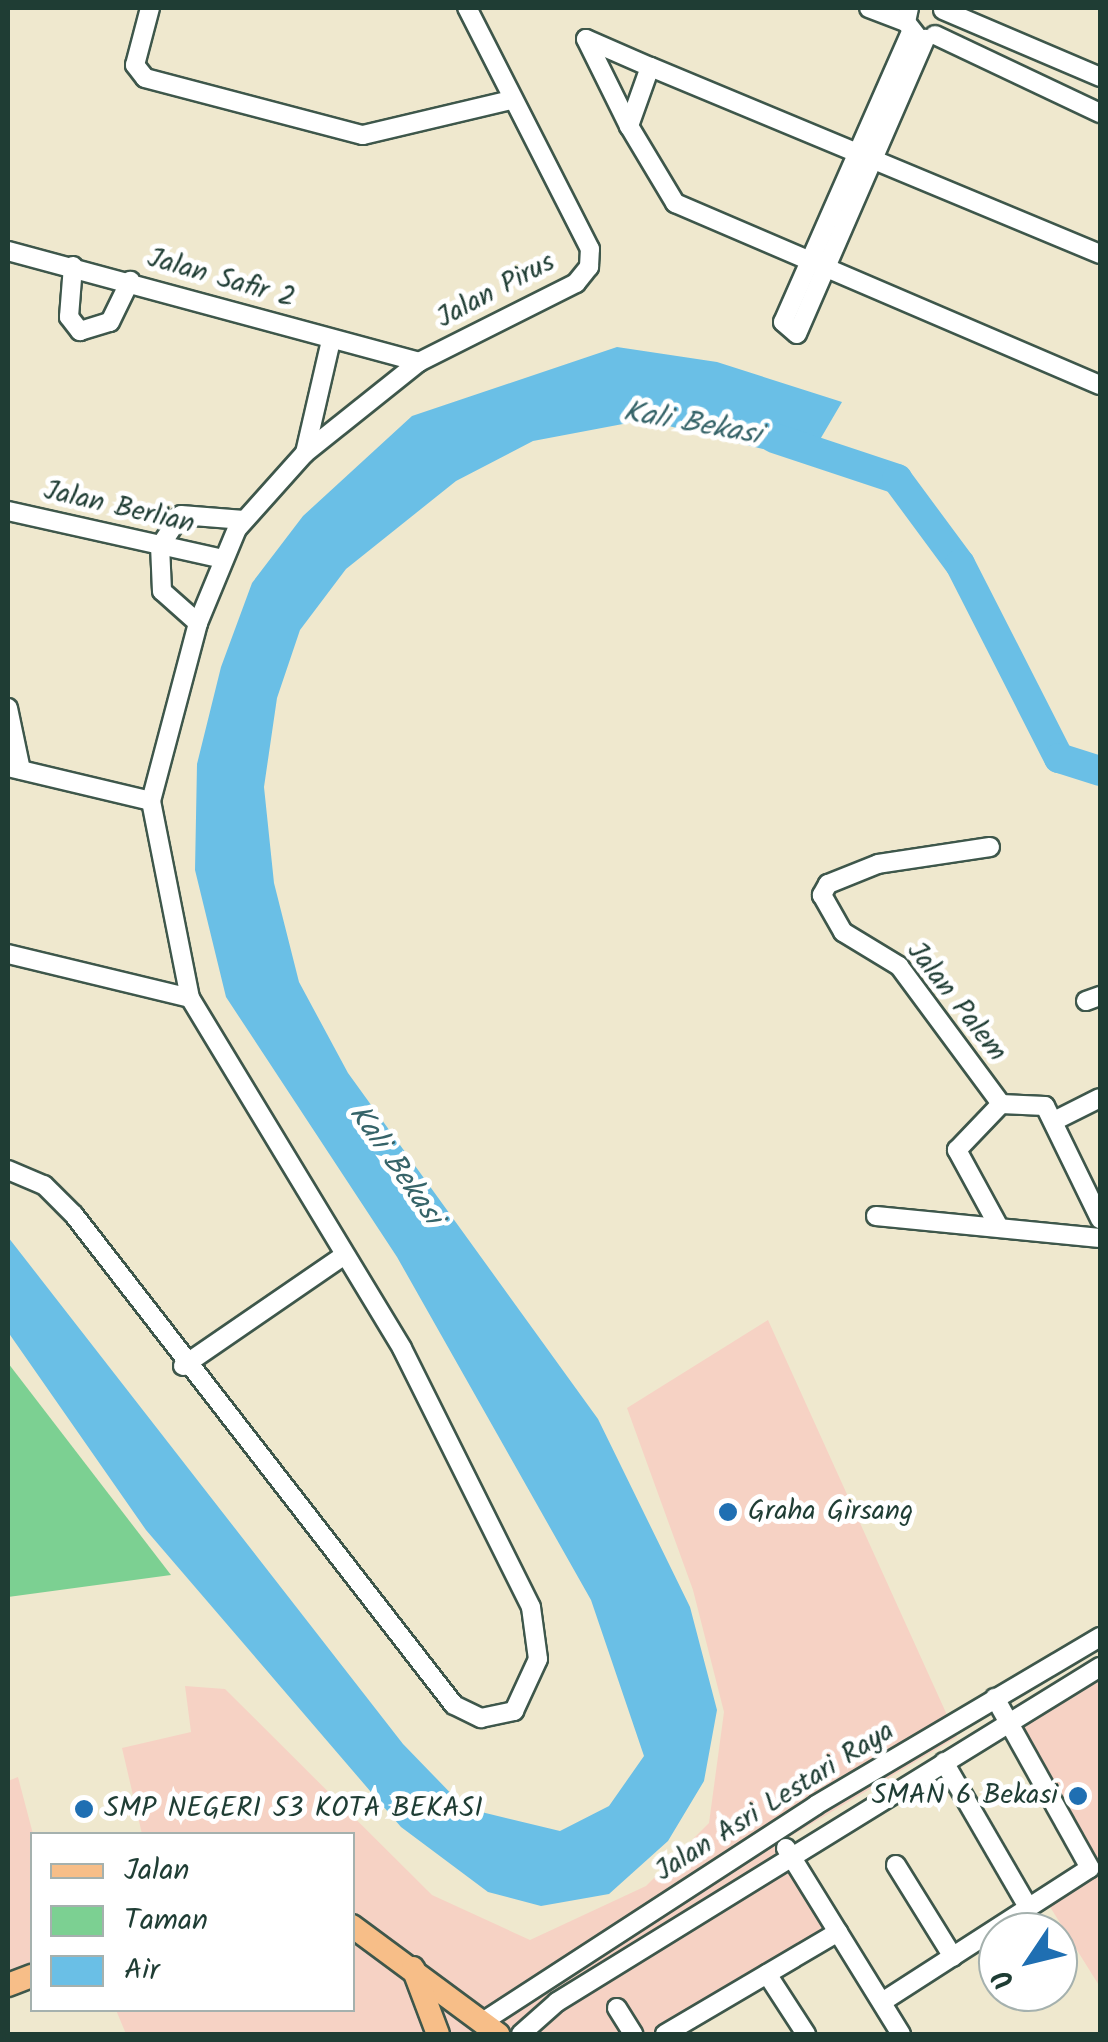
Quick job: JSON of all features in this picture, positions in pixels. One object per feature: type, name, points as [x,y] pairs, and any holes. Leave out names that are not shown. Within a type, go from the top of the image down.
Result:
[{"type":"main road","points":[[355,1928],[410,1964],[491,2028]]},
{"type":"main road","points":[[410,1964],[438,2034]]},
{"type":"main road","points":[[464,2034],[491,2028]]},
{"type":"street","points":[[150,8],[136,65],[142,76],[363,135],[511,100]]},
{"type":"street","name":"Jalan Pirus","points":[[151,801],[219,558],[244,520],[305,453],[419,362],[576,283],[589,267],[590,250],[467,8]]},
{"type":"street","points":[[869,8],[1100,113]]},
{"type":"street","points":[[917,27],[878,157],[800,333],[783,322],[917,27],[942,9],[1100,77]]},
{"type":"street","points":[[1100,254],[878,157],[586,39],[629,126],[675,203],[1100,386]]},
{"type":"street","points":[[629,126],[650,67]]},
{"type":"street","name":"Jalan Safir 2","points":[[8,251],[419,362]]},
{"type":"street","points":[[73,266],[68,317],[80,331],[110,322],[130,281]]},
{"type":"street","points":[[305,453],[331,340]]},
{"type":"street","name":"Jalan Berlian","points":[[8,511],[219,558]]},
{"type":"street","points":[[198,623],[162,591],[160,546],[180,515],[244,520]]},
{"type":"street","points":[[8,708],[14,768],[151,801],[190,998],[340,1258],[457,1447],[530,1607],[538,1659],[514,1712],[481,1718],[454,1705],[183,1366],[74,1215],[44,1185],[8,1170]]},
{"type":"street","name":"Jalan Palem","points":[[990,847],[878,864],[828,884],[822,895],[844,932],[899,966],[1001,1104],[1041,1102],[1054,1121]]},
{"type":"street","points":[[8,954],[190,998]]},
{"type":"street","points":[[1100,1098],[1054,1121],[1100,1219]]},
{"type":"street","points":[[998,1227],[957,1150],[1001,1104]]},
{"type":"street","points":[[876,1216],[1100,1238]]},
{"type":"street","points":[[183,1366],[340,1258]]},
{"type":"street","points":[[1093,1641],[1100,1668]]},
{"type":"street","name":"Jalan Asri Lestari Raya","points":[[491,2028],[542,1981],[1093,1641]]},
{"type":"street","name":"Jalan Asri Lestari Raya","points":[[522,2034],[557,2002],[1100,1668]]},
{"type":"street","points":[[882,2002],[1090,1865],[995,1698]]},
{"type":"street","points":[[944,1762],[1028,1907]]},
{"type":"street","points":[[778,1833],[901,2034]]},
{"type":"street","points":[[896,1865],[954,1957]]},
{"type":"street","points":[[636,1922],[650,1947]]},
{"type":"street","points":[[666,2034],[838,1932]]},
{"type":"street","points":[[767,1974],[806,2034]]},
{"type":"street","points":[[542,1981],[540,1996],[557,2002]]},
{"type":"street","points":[[617,2008],[634,2034]]},
{"type":"street","points":[[692,2018],[703,2034]]},
{"type":"shaded area","points":[[768,1320],[957,1737],[786,1839],[844,1936],[682,2034],[126,2034],[117,2012],[355,2012],[355,1832],[142,1832],[122,1748],[191,1732],[185,1686],[225,1689],[432,1895],[530,1940],[646,1886],[709,1823],[724,1712],[693,1590],[627,1408]]},
{"type":"shaded area","name":"SMAN 6 Bekasi","points":[[1100,1672],[1100,1987],[1078,1952],[1078,1912],[1053,1912],[1047,1902],[1095,1869],[1015,1724]]},
{"type":"shaded area","points":[[18,1777],[32,1832],[30,1963],[8,1971],[8,1781]]},
{"type":"green space","points":[[8,1363],[171,1575],[8,1597]]},
{"type":"water","points":[[617,347],[717,362],[842,402],[808,460],[644,420],[533,441],[456,481],[346,569],[300,630],[277,698],[264,787],[274,883],[299,982],[348,1073],[598,1419],[690,1607],[717,1710],[704,1781],[668,1841],[609,1894],[541,1906],[488,1892],[401,1827],[146,1530],[8,1332],[8,1237],[403,1744],[465,1808],[560,1831],[609,1806],[644,1756],[591,1600],[397,1257],[226,997],[195,870],[197,764],[221,667],[252,583],[303,516],[412,416]]},
{"type":"waterway","name":"Kali Bekasi","points":[[774,438],[897,479],[960,564],[1059,758],[1100,771]]},
{"type":"place","name":"Graha Girsang","points":[[728,1512]]},
{"type":"place","name":"SMAN 6 Bekasi","points":[[1078,1796]]},
{"type":"place","name":"SMP NEGERI 53 KOTA BEKASI","points":[[84,1809]]}]
